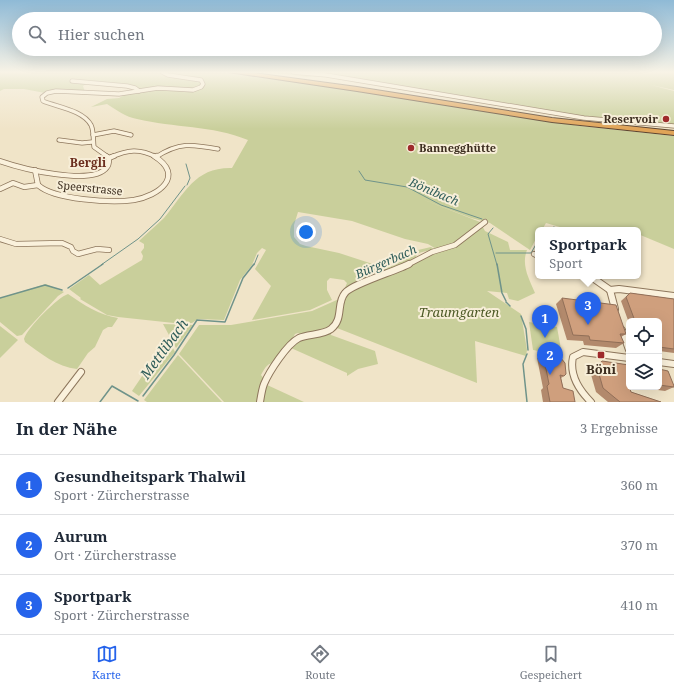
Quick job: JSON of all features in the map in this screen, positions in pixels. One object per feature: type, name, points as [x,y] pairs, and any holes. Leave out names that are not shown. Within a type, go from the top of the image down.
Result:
[{"type":"highway","points":[[367,91],[552,120],[674,133]]},
{"type":"highway","points":[[389,91],[534,115],[674,130]]},
{"type":"street","points":[[0,161],[17,167],[81,176],[91,176],[106,168],[109,163],[109,158],[96,150],[92,142],[93,135],[91,125],[82,116],[43,101],[42,97],[47,93],[56,91],[129,94],[139,91]]},
{"type":"street","points":[[129,94],[132,91]]},
{"type":"street","points":[[414,91],[584,118],[674,126]]},
{"type":"street","points":[[93,135],[114,131],[131,135]]},
{"type":"street","points":[[59,140],[82,143],[92,142]]},
{"type":"street","points":[[156,157],[167,149],[185,143],[218,149]]},
{"type":"street","name":"Speerstrasse","points":[[38,185],[46,191],[78,198],[116,201],[139,199],[161,189],[169,179],[170,173],[167,167],[156,157],[145,152],[135,150],[109,158]]},
{"type":"street","points":[[0,189],[13,183],[24,187],[38,185],[36,170]]},
{"type":"street","points":[[260,402],[264,384],[283,352],[299,338],[330,330],[336,324],[340,315],[342,297],[346,291],[359,284],[395,271],[432,252],[455,245],[485,222]]},
{"type":"street","points":[[0,239],[16,244],[62,243],[71,247],[73,251],[78,254],[96,249],[109,250]]},
{"type":"street","points":[[594,279],[610,290],[619,289],[674,296]]},
{"type":"street","points":[[610,290],[617,315]]},
{"type":"street","points":[[619,322],[626,342]]},
{"type":"street","points":[[591,402],[576,382],[571,365],[573,357],[583,352],[626,358]]},
{"type":"street","points":[[662,362],[674,364]]},
{"type":"street","points":[[58,402],[81,372]]},
{"type":"green space","points":[[33,91],[53,91],[45,93]]},
{"type":"green space","points":[[67,91],[85,91],[85,92]]},
{"type":"green space","name":"Traumgarten","points":[[139,91],[357,91],[580,126],[674,136],[674,249],[641,235],[641,227],[560,227],[546,223],[544,227],[535,227],[535,241],[530,250],[490,223],[471,218],[422,199],[480,222],[485,231],[508,242],[510,250],[527,250],[525,256],[525,267],[535,293],[518,301],[509,299],[507,293],[487,291],[521,314],[527,350],[526,356],[475,341],[477,383],[337,328],[341,319],[344,300],[348,291],[438,250],[428,244],[405,239],[352,221],[298,212],[294,225],[294,237],[300,244],[339,253],[385,268],[395,265],[418,250],[431,247],[434,249],[421,252],[417,254],[416,257],[402,265],[344,290],[347,283],[344,280],[330,278],[327,281],[327,290],[332,300],[310,310],[252,320],[271,286],[255,269],[266,250],[262,248],[257,253],[252,265],[240,280],[224,320],[198,319],[192,323],[174,323],[107,315],[80,299],[81,298],[69,289],[89,275],[100,285],[142,260],[143,256],[141,252],[144,248],[144,244],[139,241],[164,218],[192,183],[209,172],[219,169],[232,168],[248,140],[234,135],[207,129],[151,122],[129,117],[107,104],[91,107],[107,99],[119,98],[126,94]]},
{"type":"green space","points":[[420,91],[673,91],[674,125],[596,118]]},
{"type":"green space","points":[[46,284],[64,292],[58,296],[22,335],[17,336],[0,322],[0,298]]},
{"type":"green space","points":[[68,294],[98,312],[118,318],[112,327],[108,327],[103,330],[95,347],[88,353],[77,369],[70,368],[49,359],[25,342],[24,339],[26,334],[43,314],[63,296]]},
{"type":"green space","points":[[339,299],[336,317],[330,327],[301,335],[298,333],[295,334],[292,340],[279,353],[273,363],[266,368],[261,375],[264,379],[258,402],[224,402],[179,354],[199,325],[231,325],[312,311]]},
{"type":"green space","points":[[529,322],[557,327],[562,355],[533,350]]},
{"type":"green space","points":[[163,324],[193,325],[176,348]]},
{"type":"green space","points":[[0,326],[18,340],[0,358]]},
{"type":"green space","points":[[330,331],[331,335],[375,351],[378,364],[358,369],[347,376],[347,373],[291,348],[296,342]]},
{"type":"green space","points":[[168,338],[175,352],[139,396],[132,391]]},
{"type":"green space","points":[[178,355],[222,402],[147,402],[144,400]]},
{"type":"green space","points":[[265,384],[304,402],[264,402],[262,401]]},
{"type":"building","points":[[410,143],[415,144],[414,147],[409,147]]},
{"type":"building","points":[[630,293],[674,299],[674,349],[662,347],[662,318],[634,318],[626,297]]},
{"type":"building","points":[[562,298],[616,305],[626,334],[620,334],[624,343],[590,340],[589,336],[573,335]]},
{"type":"building","points":[[543,354],[560,357],[565,363],[566,374],[564,376],[560,375],[563,388],[573,391],[575,402],[550,402],[547,386],[549,384]]},
{"type":"building","points":[[602,361],[626,365],[626,390],[630,390],[631,392],[661,402],[620,402],[603,388],[597,367]]},
{"type":"building","points":[[662,370],[668,371],[674,387],[662,385]]},
{"type":"waterway","points":[[186,164],[190,178],[187,185]]},
{"type":"waterway","name":"Bönibach","points":[[359,171],[365,180],[407,187],[441,205],[482,219]]},
{"type":"waterway","points":[[101,265],[138,239],[160,219],[185,186]]},
{"type":"waterway","name":"Bönibach","points":[[493,228],[488,234],[497,265]]},
{"type":"waterway","points":[[496,253],[531,253],[535,246]]},
{"type":"waterway","name":"Mettlibach","points":[[254,265],[258,255]]},
{"type":"waterway","points":[[68,288],[103,264]]},
{"type":"waterway","name":"Mettlibach","points":[[143,396],[174,355],[197,320],[225,322],[243,278],[254,264]]},
{"type":"waterway","name":"Bönibach","points":[[497,264],[502,293],[506,301]]},
{"type":"waterway","points":[[0,298],[45,285],[62,290]]},
{"type":"waterway","name":"Bönibach","points":[[506,302],[510,306]]},
{"type":"waterway","name":"Bönibach","points":[[521,316],[526,329],[528,350]]},
{"type":"waterway","name":"Bönibach","points":[[527,354],[523,364],[527,402]]},
{"type":"waterway","name":"Mettlibach","points":[[100,402],[112,386],[138,401]]},
{"type":"place","name":"Reservoir","points":[[666,119]]},
{"type":"place","name":"Bannegghütte","points":[[411,148]]},
{"type":"place","name":"Sportpark","points":[[588,325]]},
{"type":"place","name":"Gesundheitspark Thalwil","points":[[545,338]]},
{"type":"place","name":"Böni","points":[[601,355]]},
{"type":"place","name":"Aurum","points":[[550,375]]},
{"type":"district","name":"Bergli","points":[[88,163]]},
{"type":"water label","name":"Bürgerbach","points":[[386,262]]}]
